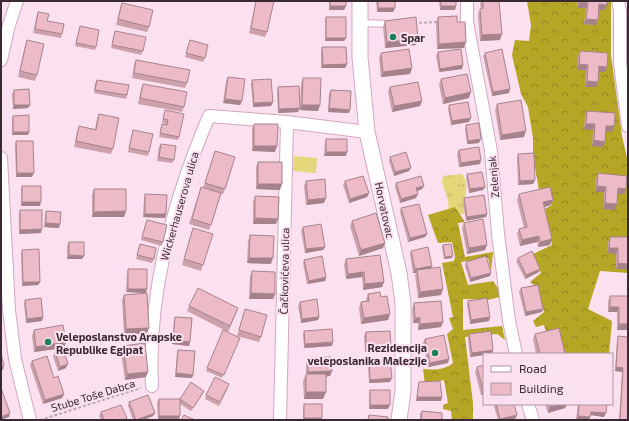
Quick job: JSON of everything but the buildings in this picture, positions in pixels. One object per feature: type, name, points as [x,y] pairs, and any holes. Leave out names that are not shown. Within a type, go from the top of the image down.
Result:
[{"type":"street","points":[[1,60],[8,25],[18,1]]},
{"type":"street","name":"Horvatovac","points":[[360,1],[360,57],[367,132],[399,273],[403,303],[403,391],[399,420]]},
{"type":"street","name":"Zelenjak","points":[[467,1],[467,22],[491,151],[508,321],[516,353]]},
{"type":"street","points":[[618,1],[620,11],[620,63],[628,126]]},
{"type":"street","name":"Wickerhauserova ulica","points":[[152,386],[152,325],[161,267],[188,166],[209,116],[287,122],[367,132]]},
{"type":"street","name":"Čačkovićeva ulica","points":[[280,420],[287,122]]},
{"type":"street","points":[[1,158],[3,239],[12,343],[30,420]]},
{"type":"street","points":[[528,405],[533,420]]},
{"type":"lane","points":[[360,23],[392,24]]},
{"type":"path","points":[[392,24],[445,22]]},
{"type":"path","name":"Stube Toše Dabca","points":[[39,420],[152,386]]},
{"type":"green space","points":[[527,1],[611,1],[611,55],[622,136],[628,162],[628,273],[600,271],[588,309],[612,321],[609,353],[561,353],[546,332],[544,325],[536,327],[533,321],[544,312],[538,288],[530,282],[541,273],[533,254],[552,245],[545,209],[552,205],[548,192],[539,190],[533,156],[533,138],[528,107],[521,94],[512,55],[515,40],[529,41],[531,25]]},
{"type":"green space","points":[[294,156],[317,158],[316,173],[293,171]]},
{"type":"green space","points":[[462,174],[466,183],[465,213],[459,215],[449,212],[448,200],[442,182],[443,176]]},
{"type":"green space","points":[[455,207],[465,222],[458,223],[465,257],[493,252],[491,271],[488,258],[461,262],[468,285],[493,281],[502,293],[500,297],[487,300],[463,299],[463,330],[502,326],[505,340],[497,334],[465,337],[473,403],[473,420],[452,420],[451,411],[443,409],[443,405],[448,403],[444,380],[425,385],[423,369],[443,368],[453,363],[447,334],[453,329],[449,318],[453,317],[442,263],[454,261],[455,256],[452,242],[438,243],[428,215]]},
{"type":"place","name":"Spar","points":[[393,37]]},
{"type":"place","name":"Veleposlanstvo Arapske Republike Egipat","points":[[48,342]]},
{"type":"place","name":"Rezidencija veleposlanika Malezije","points":[[435,353]]}]
